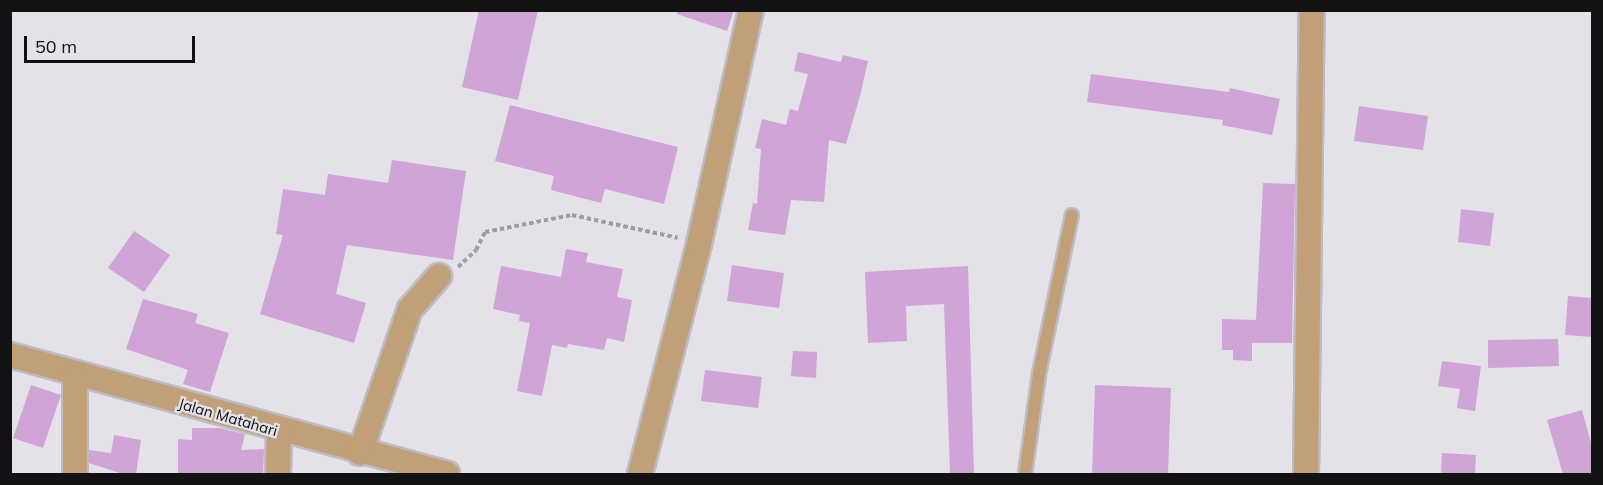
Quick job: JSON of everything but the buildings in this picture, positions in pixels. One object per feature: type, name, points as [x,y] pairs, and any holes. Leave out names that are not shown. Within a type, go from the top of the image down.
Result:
[{"type":"street","points":[[640,474],[699,244],[751,10]]},
{"type":"street","points":[[1306,474],[1312,10]]},
{"type":"street","points":[[360,453],[410,309],[439,276]]},
{"type":"street","name":"Jalan Matahari","points":[[10,355],[412,469],[447,474]]},
{"type":"street","points":[[75,375],[75,474]]},
{"type":"street","points":[[278,474],[279,431]]},
{"type":"lane","points":[[1025,474],[1039,374],[1072,215]]},
{"type":"path","points":[[439,276],[471,257],[485,232],[572,215],[699,244]]}]
